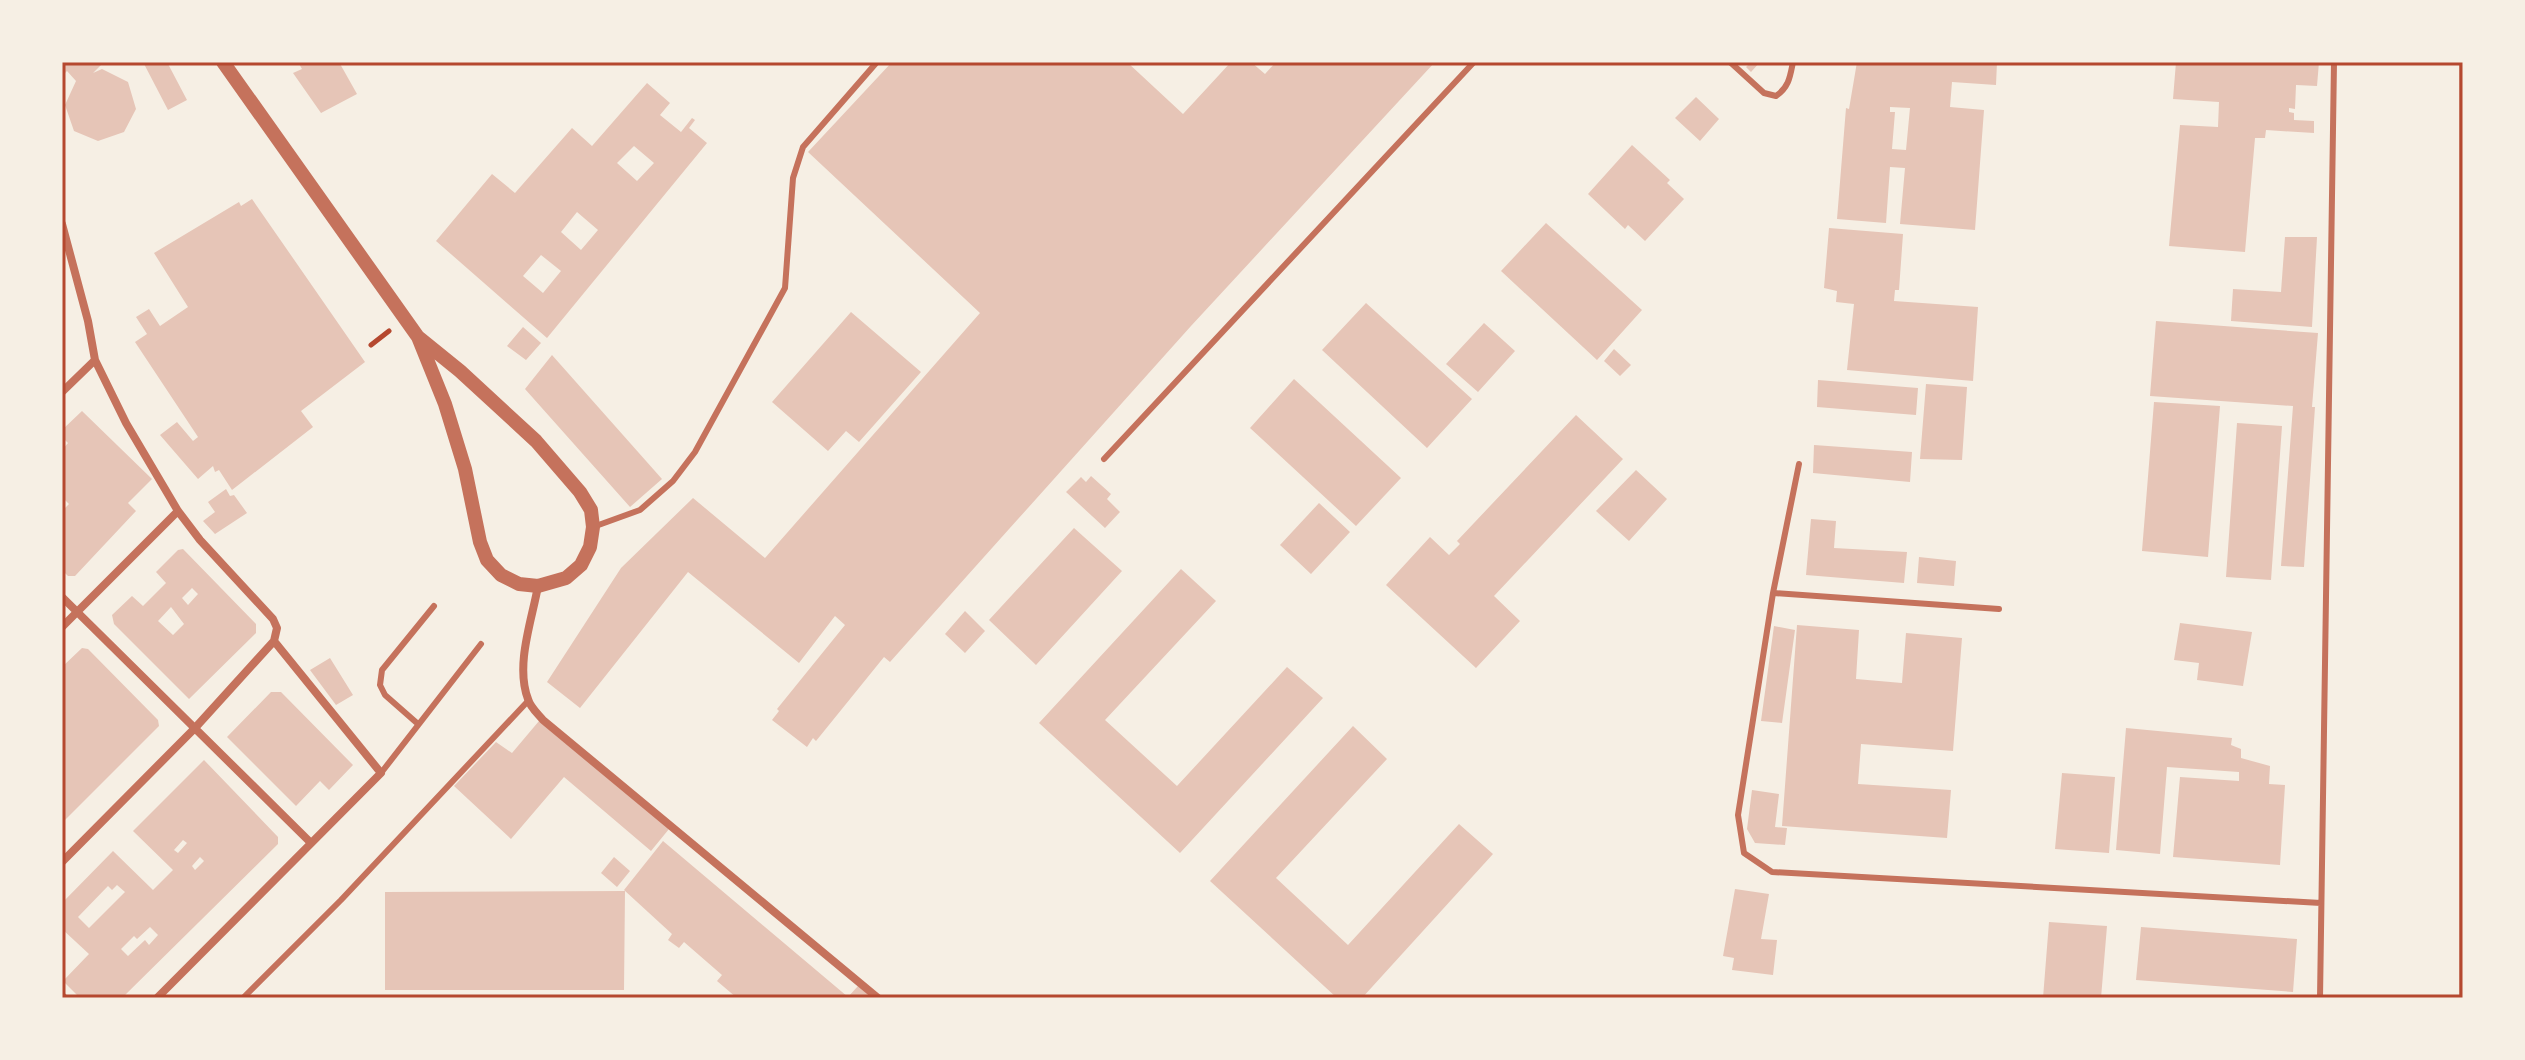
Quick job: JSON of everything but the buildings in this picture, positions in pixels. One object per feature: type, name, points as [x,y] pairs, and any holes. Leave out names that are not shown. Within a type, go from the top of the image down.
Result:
[{"type":"street","points":[[223,62],[418,337],[445,404],[465,469],[480,542],[487,560],[501,575],[519,584],[538,586],[566,578],[581,565],[590,547],[593,527],[591,510],[559,466],[496,404],[418,337]]},
{"type":"street","points":[[62,224],[95,360],[126,423],[178,511],[200,540],[273,619],[277,628],[274,641],[195,728],[62,862]]},
{"type":"street","points":[[62,392],[95,360]]},
{"type":"street","points":[[62,627],[178,511]]},
{"type":"street","points":[[538,586],[525,650],[524,677],[528,701],[543,720],[878,998]]},
{"type":"street","points":[[62,597],[311,843]]},
{"type":"street","points":[[157,998],[381,773],[274,641]]},
{"type":"lane","points":[[593,527],[640,510],[673,481],[695,452],[785,288],[793,178],[803,147],[877,62]]},
{"type":"lane","points":[[1104,459],[1474,62]]},
{"type":"lane","points":[[1730,62],[1764,93],[1776,96],[1789,81],[1793,62]]},
{"type":"lane","points":[[2320,998],[2334,62]]},
{"type":"lane","points":[[1799,464],[1773,593],[1738,815],[1744,853],[1772,872],[2321,903]]},
{"type":"lane","points":[[1773,593],[1999,609]]},
{"type":"lane","points":[[418,724],[385,695],[380,685],[382,670],[434,606]]},
{"type":"lane","points":[[381,773],[481,644]]},
{"type":"lane","points":[[243,998],[341,900],[528,701]]},
{"type":"path","points":[[2462,62],[2462,998]]}]
